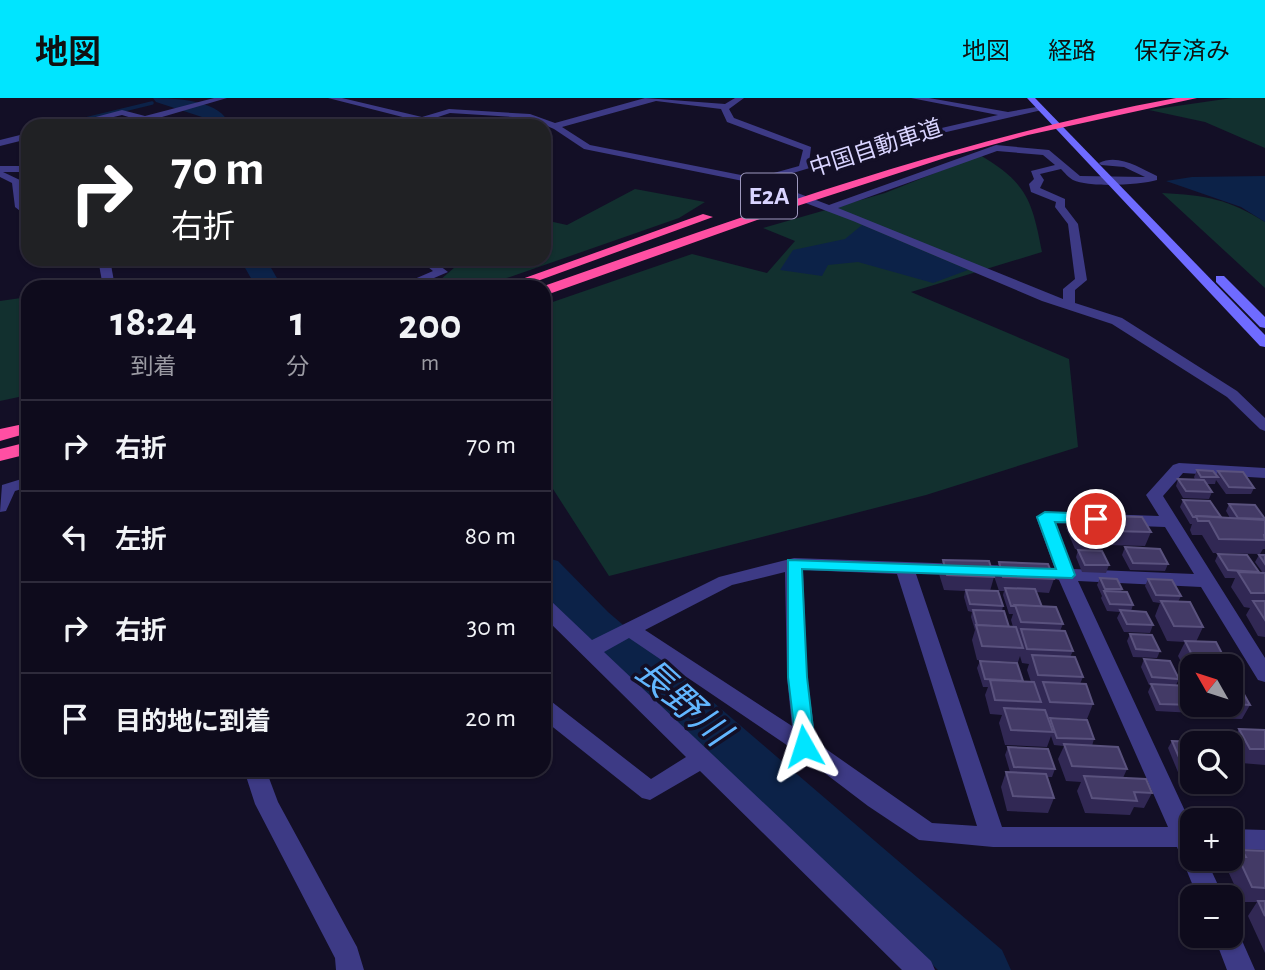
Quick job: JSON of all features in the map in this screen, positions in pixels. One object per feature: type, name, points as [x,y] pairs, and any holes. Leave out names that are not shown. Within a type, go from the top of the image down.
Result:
[{"type":"highway","name":"中国自動車道","points":[[1072,116],[1143,98]]},
{"type":"highway","name":"中国自動車道","points":[[887,158],[1040,113],[1072,116],[1192,98]]},
{"type":"highway","name":"中国自動車道","points":[[551,288],[1040,113]]},
{"type":"highway","name":"中国自動車道","points":[[764,198],[808,183]]},
{"type":"highway","name":"E2A","points":[[527,280],[716,214]]},
{"type":"highway","points":[[0,435],[21,430]]},
{"type":"highway","points":[[0,455],[21,450]]},
{"type":"street","points":[[94,119],[122,112],[145,119],[223,98]]},
{"type":"street","points":[[332,98],[418,119]]},
{"type":"street","points":[[551,127],[654,98],[727,107]]},
{"type":"street","points":[[740,98],[727,107],[725,114],[730,120],[808,149],[803,168]]},
{"type":"street","points":[[915,98],[1008,114],[1040,113],[1104,163],[1265,324]]},
{"type":"street","points":[[1031,98],[1040,113],[1265,343]]},
{"type":"street","points":[[425,119],[449,111],[492,116],[518,114],[533,119]]},
{"type":"street","points":[[756,181],[875,146],[974,125],[1008,114]]},
{"type":"street","points":[[551,125],[587,147],[756,181],[1069,306],[1117,321],[1233,394],[1265,426]]},
{"type":"street","points":[[0,142],[21,137]]},
{"type":"street","points":[[826,207],[996,148],[1046,152],[1077,178],[1143,181],[1154,178],[1126,164],[1104,163]]},
{"type":"street","points":[[1061,166],[1034,173],[1039,180],[1034,184],[1035,190],[1061,201],[1060,207],[1073,224],[1081,279],[1069,289],[1069,306]]},
{"type":"street","points":[[0,172],[21,170]]},
{"type":"street","points":[[0,172],[17,181],[21,207]]},
{"type":"street","points":[[421,280],[442,272],[434,266]]},
{"type":"street","points":[[1263,476],[1178,468],[1154,495],[1265,675]]},
{"type":"street","points":[[0,507],[8,488],[21,484]]},
{"type":"street","points":[[1171,522],[1045,517],[1066,575],[1180,823]]},
{"type":"street","points":[[590,650],[726,581],[794,564],[904,566],[1208,581]]},
{"type":"street","points":[[794,564],[797,677],[804,746]]},
{"type":"street","points":[[904,566],[993,837]]},
{"type":"street","points":[[551,615],[921,970]]},
{"type":"street","points":[[631,630],[928,832],[1180,846]]},
{"type":"street","points":[[551,714],[650,792],[702,758]]},
{"type":"street","points":[[257,777],[267,804],[348,956],[350,970]]},
{"type":"street","points":[[1243,839],[1265,840]]},
{"type":"street","points":[[1232,948],[1241,970]]},
{"type":"green space","points":[[1232,98],[1265,98],[1265,148],[1205,122],[1149,110]]},
{"type":"green space","points":[[980,155],[1018,184],[1035,219],[1042,252],[911,292],[1069,359],[1078,447],[926,495],[609,576],[551,486],[551,303],[692,254],[767,273],[795,241],[763,228],[885,193]]},
{"type":"green space","points":[[635,189],[705,202],[679,218],[551,263],[551,222],[567,225]]},
{"type":"green space","points":[[1162,193],[1191,195],[1227,203],[1265,222],[1265,288]]},
{"type":"green space","points":[[542,266],[500,280],[440,280],[455,267]]},
{"type":"green space","points":[[21,298],[21,396],[0,401],[0,301]]},
{"type":"water","points":[[1265,176],[1265,222],[1241,207],[1166,181],[1192,177]]},
{"type":"water","points":[[862,225],[968,270],[933,283],[858,262],[828,265],[822,276],[780,270],[793,250],[845,239]]},
{"type":"building","points":[[1197,470],[1213,471],[1218,477],[1201,477]]},
{"type":"building","points":[[1218,471],[1243,472],[1254,488],[1229,487]]},
{"type":"building","points":[[1178,479],[1204,480],[1212,492],[1186,491]]},
{"type":"building","points":[[1183,500],[1210,501],[1221,517],[1193,517]]},
{"type":"building","points":[[1229,504],[1255,505],[1265,519],[1238,518]]},
{"type":"building","points":[[1070,514],[1096,515],[1107,536],[1080,535]]},
{"type":"building","points":[[1104,516],[1142,517],[1151,532],[1111,531]]},
{"type":"building","points":[[1196,516],[1265,520],[1265,540],[1219,539],[1209,521],[1198,521]]},
{"type":"building","points":[[1125,547],[1160,549],[1168,564],[1133,563]]},
{"type":"building","points":[[1078,550],[1102,551],[1109,565],[1085,565]]},
{"type":"building","points":[[1218,554],[1247,555],[1259,572],[1228,570]]},
{"type":"building","points":[[943,560],[989,561],[994,577],[947,575]]},
{"type":"building","points":[[999,562],[1048,564],[1054,579],[1003,577]]},
{"type":"building","points":[[1238,572],[1265,573],[1265,593],[1251,593]]},
{"type":"building","points":[[1100,578],[1117,579],[1122,589],[1105,589]]},
{"type":"building","points":[[1148,579],[1172,580],[1181,596],[1156,595]]},
{"type":"building","points":[[1005,588],[1035,589],[1042,607],[1011,606]]},
{"type":"building","points":[[966,590],[998,591],[1003,606],[970,604]]},
{"type":"building","points":[[1104,591],[1127,592],[1133,605],[1110,604]]},
{"type":"building","points":[[1161,601],[1190,602],[1203,627],[1174,626]]},
{"type":"building","points":[[1253,601],[1265,601],[1265,620]]},
{"type":"building","points":[[1015,605],[1056,607],[1063,624],[1021,622]]},
{"type":"building","points":[[973,610],[1004,611],[1009,627],[977,625]]},
{"type":"building","points":[[1120,610],[1146,612],[1153,625],[1127,624]]},
{"type":"building","points":[[976,625],[1016,627],[1023,648],[982,646]]},
{"type":"building","points":[[1021,629],[1065,631],[1073,651],[1027,649]]},
{"type":"building","points":[[1130,634],[1152,635],[1160,651],[1136,649]]},
{"type":"building","points":[[1185,641],[1216,642],[1222,654],[1192,654]]},
{"type":"building","points":[[1032,655],[1075,657],[1083,677],[1038,675]]},
{"type":"building","points":[[1144,659],[1170,661],[1179,679],[1152,677]]},
{"type":"building","points":[[980,661],[1017,663],[1023,681],[985,679]]},
{"type":"building","points":[[990,680],[1034,682],[1041,702],[995,700]]},
{"type":"building","points":[[1043,682],[1086,684],[1093,704],[1050,702]]},
{"type":"building","points":[[1151,684],[1180,686],[1180,705],[1160,704]]},
{"type":"building","points":[[1243,692],[1250,705],[1243,705]]},
{"type":"building","points":[[1004,708],[1045,710],[1053,732],[1011,730]]},
{"type":"building","points":[[1050,718],[1087,720],[1094,739],[1057,738]]},
{"type":"building","points":[[1239,729],[1265,730],[1265,749],[1250,749],[1243,731]]},
{"type":"building","points":[[1172,741],[1180,741],[1180,760]]},
{"type":"building","points":[[1064,744],[1118,747],[1127,769],[1072,766]]},
{"type":"building","points":[[1008,747],[1048,749],[1055,769],[1014,767]]},
{"type":"building","points":[[1006,772],[1046,774],[1054,798],[1013,796]]},
{"type":"building","points":[[1084,776],[1146,779],[1152,793],[1134,792],[1137,801],[1092,798]]},
{"type":"building","points":[[1243,850],[1265,851],[1265,888],[1252,887],[1243,868],[1243,857],[1246,857]]},
{"type":"building","points":[[1258,901],[1265,901],[1265,916]]},
{"type":"waterway","name":"長野川","points":[[162,98],[208,113],[216,119]]},
{"type":"waterway","points":[[86,119],[152,103]]},
{"type":"waterway","name":"長野川","points":[[257,266],[265,280]]},
{"type":"waterway","name":"長野川","points":[[551,580],[593,622],[981,970]]},
{"type":"route","points":[[804,746],[797,677],[794,564],[904,566],[1066,575],[1045,517],[1096,519]]}]
